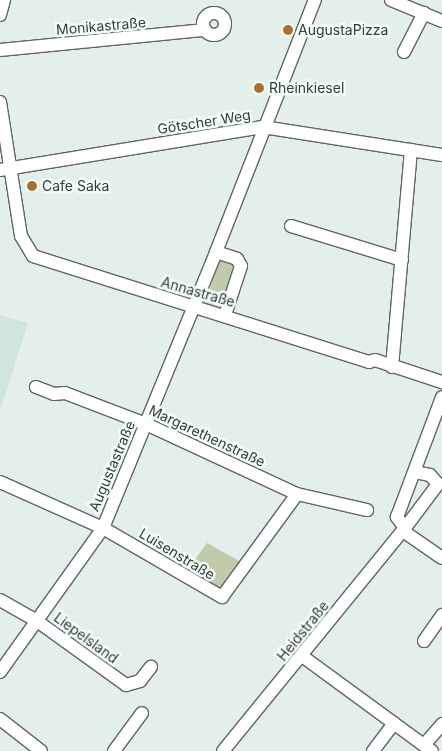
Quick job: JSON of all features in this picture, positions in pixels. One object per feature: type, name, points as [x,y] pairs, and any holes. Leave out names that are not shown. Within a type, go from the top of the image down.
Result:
[{"type":"street","points":[[0,15],[4,0]]},
{"type":"street","name":"Augustastraße","points":[[0,672],[103,528],[216,252],[263,127],[315,0]]},
{"type":"street","points":[[391,0],[442,21]]},
{"type":"street","points":[[404,52],[424,13]]},
{"type":"street","name":"Monikastraße","points":[[0,50],[205,30]]},
{"type":"street","name":"Annastraße","points":[[0,102],[6,169],[21,236],[33,256],[193,307],[225,314],[369,362],[376,360],[442,382]]},
{"type":"street","name":"Götscher Weg","points":[[6,169],[263,127],[442,155]]},
{"type":"street","points":[[392,366],[411,150]]},
{"type":"street","points":[[291,226],[402,260]]},
{"type":"street","points":[[216,252],[237,259],[241,266],[225,314]]},
{"type":"street","name":"Margarethenstraße","points":[[36,387],[54,394],[65,393],[146,424],[297,494],[367,510]]},
{"type":"street","points":[[442,397],[397,518],[404,530],[442,558]]},
{"type":"street","name":"Heidstraße","points":[[223,751],[404,530],[440,482],[430,475],[415,472]]},
{"type":"street","name":"Luisenstraße","points":[[0,482],[103,528],[222,597],[297,494]]},
{"type":"street","name":"Liepelsland","points":[[0,600],[37,621],[126,684],[140,681],[151,667]]},
{"type":"street","points":[[424,642],[442,615]]},
{"type":"street","points":[[302,656],[428,748],[442,724]]},
{"type":"street","points":[[114,751],[142,713]]},
{"type":"street","points":[[0,719],[41,751]]},
{"type":"street","points":[[373,751],[394,723]]},
{"type":"shaded area","points":[[0,315],[28,323],[0,411]]},
{"type":"green space","points":[[220,255],[236,262],[222,310],[201,304],[206,291],[209,292]]},
{"type":"green space","points":[[207,543],[243,563],[220,588],[186,572]]},
{"type":"place","name":"AugustaPizza","points":[[288,30]]},
{"type":"place","name":"Rheinkiesel","points":[[259,88]]},
{"type":"place","name":"Cafe Saka","points":[[32,186]]}]
